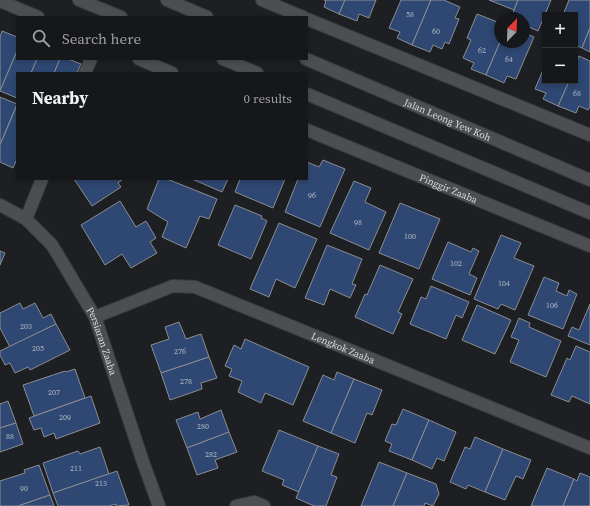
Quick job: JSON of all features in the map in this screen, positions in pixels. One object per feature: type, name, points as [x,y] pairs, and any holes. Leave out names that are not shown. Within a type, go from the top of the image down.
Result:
[{"type":"street","points":[[79,0],[119,16]]},
{"type":"street","points":[[167,0],[205,16]]},
{"type":"street","points":[[262,0],[301,16]]},
{"type":"street","points":[[0,1],[36,16]]},
{"type":"street","points":[[308,18],[590,135]]},
{"type":"street","points":[[86,72],[91,60]]},
{"type":"street","points":[[140,60],[170,72]]},
{"type":"street","points":[[225,60],[255,72]]},
{"type":"street","name":"Jalan Leong Yew Koh","points":[[308,60],[590,180]]},
{"type":"street","points":[[308,94],[590,213]]},
{"type":"street","name":"Pinggir Zaaba","points":[[308,130],[590,246]]},
{"type":"street","points":[[26,219],[42,180]]},
{"type":"street","name":"Persiaran Zaaba","points":[[0,205],[26,219],[52,245],[95,317],[159,506]]},
{"type":"street","name":"Lengkok Zaaba","points":[[95,317],[173,286],[195,287],[590,448]]},
{"type":"street","points":[[236,506],[254,502],[264,506]]},
{"type":"building","points":[[324,0],[345,0],[339,14],[324,7],[326,1]]},
{"type":"building","points":[[345,0],[376,0],[369,18],[359,14],[357,21],[339,14]]},
{"type":"building","points":[[401,0],[431,0],[412,45],[397,38],[400,32],[389,28]]},
{"type":"building","points":[[431,0],[444,0],[460,7],[455,18],[459,19],[449,44],[445,42],[442,49],[433,45],[430,52],[412,45]]},
{"type":"building","points":[[489,0],[518,0],[514,10]]},
{"type":"building","points":[[518,0],[551,0],[546,12],[542,12],[542,21],[538,31],[530,28],[530,12],[513,12]]},
{"type":"building","points":[[569,0],[590,0],[590,28],[582,48],[578,46],[578,12],[564,12]]},
{"type":"building","points":[[477,14],[494,21],[494,48],[497,48],[486,75],[471,69],[474,63],[463,58],[471,40],[467,38]]},
{"type":"building","points":[[590,28],[590,52],[582,48]]},
{"type":"building","points":[[2,31],[16,37],[16,53],[0,91],[0,37]]},
{"type":"building","points":[[530,35],[534,37],[530,46]]},
{"type":"building","points":[[497,48],[529,48],[516,79],[507,76],[504,83],[486,75]]},
{"type":"building","points":[[16,53],[16,60],[37,60],[31,72],[16,72],[16,98],[0,91]]},
{"type":"building","points":[[579,56],[590,61],[590,106],[588,110],[579,106],[576,113],[558,106],[568,84],[578,84]]},
{"type":"building","points":[[37,60],[60,60],[54,72],[31,72]]},
{"type":"building","points":[[60,60],[71,60],[81,64],[77,72],[54,72]]},
{"type":"building","points":[[542,72],[542,84],[568,84],[558,106],[543,99],[546,93],[535,89]]},
{"type":"building","points":[[0,97],[16,104],[16,106],[0,145]]},
{"type":"building","points":[[16,107],[16,161],[13,168],[0,162],[0,145]]},
{"type":"building","points":[[323,160],[345,169],[320,227],[285,212],[298,180],[308,180],[308,162],[319,167]]},
{"type":"building","points":[[75,180],[122,180],[118,183],[121,187],[92,206]]},
{"type":"building","points":[[159,180],[170,180],[217,199],[209,219],[200,216],[186,248],[162,237],[168,222],[147,209]]},
{"type":"building","points":[[194,180],[228,180],[222,192]]},
{"type":"building","points":[[240,180],[285,180],[273,208],[235,192]]},
{"type":"building","points":[[354,181],[371,188],[365,202],[386,212],[369,250],[330,233]]},
{"type":"building","points":[[120,201],[136,227],[146,221],[156,238],[150,242],[157,253],[131,268],[122,254],[105,265],[81,225]]},
{"type":"building","points":[[400,203],[440,219],[419,269],[379,253]]},
{"type":"building","points":[[235,205],[262,216],[261,218],[267,221],[251,259],[218,245]]},
{"type":"building","points":[[279,223],[317,239],[295,288],[276,279],[269,297],[250,289]]},
{"type":"building","points":[[501,235],[521,243],[514,258],[534,266],[515,310],[501,304],[498,309],[474,299]]},
{"type":"building","points":[[448,242],[471,252],[473,248],[479,251],[469,274],[477,278],[470,295],[432,279]]},
{"type":"building","points":[[327,245],[362,259],[352,284],[356,285],[350,298],[330,289],[324,305],[305,298]]},
{"type":"building","points":[[0,251],[5,253],[0,265]]},
{"type":"building","points":[[380,265],[413,279],[398,312],[402,314],[393,334],[355,317],[365,294],[367,295]]},
{"type":"building","points":[[544,277],[559,283],[556,291],[567,296],[569,290],[577,294],[563,329],[528,315]]},
{"type":"building","points":[[431,286],[469,302],[462,318],[456,315],[446,339],[410,324],[421,297],[426,299]]},
{"type":"building","points":[[20,303],[23,309],[35,303],[43,318],[51,314],[56,324],[10,347],[0,328],[0,313]]},
{"type":"building","points":[[590,304],[590,345],[568,336],[572,327],[579,330]]},
{"type":"building","points":[[477,305],[511,320],[495,354],[462,340]]},
{"type":"building","points":[[519,318],[530,323],[529,327],[561,341],[546,377],[510,362],[519,340],[511,337]]},
{"type":"building","points":[[179,322],[186,339],[201,334],[209,357],[161,373],[151,345],[169,339],[165,327]]},
{"type":"building","points":[[56,324],[70,350],[30,370],[28,367],[15,373],[10,363],[5,365],[0,355],[0,351]]},
{"type":"building","points":[[245,339],[309,367],[293,405],[265,393],[261,403],[238,392],[242,381],[229,376],[232,369],[225,366],[234,345],[241,349]]},
{"type":"building","points":[[576,346],[590,352],[590,404],[572,396],[569,402],[551,395],[567,358],[570,360]]},
{"type":"building","points":[[209,357],[217,378],[201,383],[202,389],[170,400],[161,373]]},
{"type":"building","points":[[75,369],[85,398],[34,416],[23,385]]},
{"type":"building","points":[[337,372],[354,379],[331,433],[303,421],[323,375],[334,380]]},
{"type":"building","points":[[354,379],[382,390],[372,415],[367,413],[355,443],[331,433]]},
{"type":"building","points":[[91,396],[100,423],[56,439],[54,433],[44,437],[41,428],[34,430],[29,418]]},
{"type":"building","points":[[8,401],[16,423],[0,428],[0,404]]},
{"type":"building","points":[[403,409],[429,420],[412,460],[389,451],[392,444],[385,441],[392,424],[396,425]]},
{"type":"building","points":[[221,410],[229,432],[187,448],[176,420],[198,412],[200,419]]},
{"type":"building","points":[[429,420],[456,432],[444,461],[437,458],[432,469],[412,460]]},
{"type":"building","points":[[16,423],[23,444],[0,452],[0,428]]},
{"type":"building","points":[[279,430],[318,446],[299,492],[282,485],[284,480],[262,471]]},
{"type":"building","points":[[229,432],[237,452],[215,460],[218,468],[197,475],[187,448]]},
{"type":"building","points":[[475,437],[503,449],[485,492],[468,485],[466,489],[450,482],[465,447],[470,449]]},
{"type":"building","points":[[318,446],[339,454],[331,475],[337,477],[326,506],[314,506],[296,498]]},
{"type":"building","points":[[100,447],[109,474],[53,493],[43,463],[78,451],[80,454]]},
{"type":"building","points":[[503,449],[531,460],[523,479],[516,476],[505,500],[485,492]]},
{"type":"building","points":[[379,462],[407,473],[393,506],[361,506]]},
{"type":"building","points":[[39,465],[50,495],[18,506],[0,506],[0,481],[25,473],[24,470]]},
{"type":"building","points":[[547,468],[574,479],[563,506],[531,506]]},
{"type":"building","points":[[117,471],[129,505],[58,506],[53,493]]},
{"type":"building","points":[[407,473],[436,484],[439,494],[433,506],[425,503],[424,506],[393,506]]},
{"type":"building","points":[[580,473],[590,477],[590,506],[563,506],[574,479],[577,481]]},
{"type":"building","points":[[50,495],[54,506],[18,506]]}]
